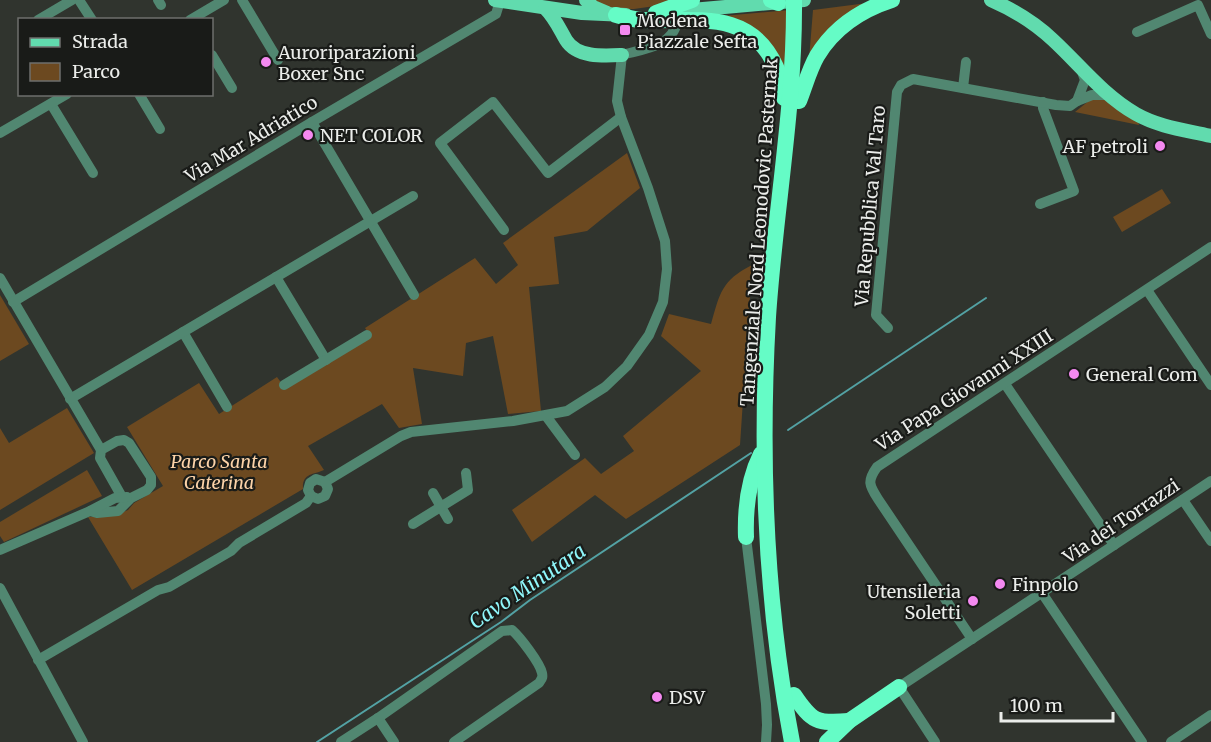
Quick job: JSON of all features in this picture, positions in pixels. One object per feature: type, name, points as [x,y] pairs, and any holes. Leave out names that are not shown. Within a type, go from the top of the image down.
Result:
[{"type":"highway","points":[[656,13],[692,0]]},
{"type":"highway","points":[[794,105],[817,57],[839,29],[865,10],[892,0]]},
{"type":"highway","name":"Tangenziale Nord Leonodovic Pasternak","points":[[791,2],[794,105],[778,313],[775,451],[781,599],[802,742]]},
{"type":"highway","name":"Tangenziale Nord Leonodovic Pasternak","points":[[791,2],[805,28],[768,316],[764,448],[771,602],[778,664],[792,742]]},
{"type":"highway","points":[[614,15],[640,20],[694,19],[721,22],[741,29],[760,43],[770,56],[794,105]]},
{"type":"highway","points":[[746,537],[748,491],[755,467],[764,448]]},
{"type":"highway","points":[[827,742],[849,722],[899,687]]},
{"type":"highway","points":[[794,695],[807,713],[817,720],[829,723],[849,722]]},
{"type":"main road","points":[[497,0],[545,8],[593,6],[614,15],[791,2]]},
{"type":"main road","points":[[545,8],[554,6],[563,0]]},
{"type":"main road","points":[[991,0],[1032,22],[1109,95],[1134,113],[1154,122],[1211,136]]},
{"type":"main road","points":[[574,49],[568,38],[569,28],[571,22],[584,7]]},
{"type":"main road","points":[[545,8],[555,20],[564,38],[574,49],[600,56],[622,55]]},
{"type":"street","points":[[41,18],[72,0]]},
{"type":"street","points":[[79,0],[91,18]]},
{"type":"street","points":[[192,18],[224,0]]},
{"type":"street","points":[[242,0],[278,60]]},
{"type":"street","name":"Via Mar Adriatico","points":[[13,303],[495,14],[497,0]]},
{"type":"street","points":[[1137,32],[1198,5],[1211,34]]},
{"type":"street","points":[[38,660],[158,590],[166,582],[229,544],[239,543],[306,503],[311,496],[308,490],[310,483],[316,479],[325,482],[401,435],[546,416],[567,411],[605,387],[627,366],[650,335],[663,302],[667,269],[665,241],[655,205],[621,117],[617,94],[622,55],[665,42],[672,36],[677,22]]},
{"type":"street","points":[[963,88],[966,62]]},
{"type":"street","points":[[1077,101],[1085,80],[1079,66]]},
{"type":"street","points":[[216,72],[232,88]]},
{"type":"street","name":"Via Repubblica Val Taro","points":[[888,328],[876,315],[897,92],[901,85],[914,79],[1070,106],[1092,95],[1109,95]]},
{"type":"street","points":[[0,133],[64,96]]},
{"type":"street","points":[[140,96],[160,129]]},
{"type":"street","points":[[504,230],[440,142],[493,102],[548,173],[621,117]]},
{"type":"street","points":[[1040,204],[1074,191],[1043,108],[1043,102]]},
{"type":"street","points":[[51,104],[93,173]]},
{"type":"street","points":[[312,122],[414,296]]},
{"type":"street","points":[[70,399],[412,196]]},
{"type":"street","name":"Via Papa Giovanni XXIII","points":[[972,639],[870,487],[871,475],[877,467],[1211,247]]},
{"type":"street","points":[[276,277],[326,360]]},
{"type":"street","points":[[0,278],[101,450],[100,458],[126,497]]},
{"type":"street","points":[[1147,290],[1211,385]]},
{"type":"street","points":[[183,332],[227,407]]},
{"type":"street","points":[[284,385],[367,335]]},
{"type":"street","points":[[1005,384],[1114,545]]},
{"type":"street","points":[[546,416],[575,455]]},
{"type":"street","points":[[0,550],[90,511],[98,513],[118,511],[126,497],[147,490],[151,485],[151,477],[129,442],[117,441],[101,450]]},
{"type":"street","points":[[413,524],[468,490],[466,473]]},
{"type":"street","name":"Via dei Torrazzi","points":[[899,687],[1211,481]]},
{"type":"street","points":[[433,493],[448,519]]},
{"type":"street","points":[[1183,500],[1211,541]]},
{"type":"street","points":[[746,537],[766,704],[766,742]]},
{"type":"street","points":[[0,588],[83,742]]},
{"type":"street","points":[[1042,593],[1142,742]]},
{"type":"street","points":[[341,742],[502,631],[512,630],[539,666],[542,679],[454,742]]},
{"type":"street","points":[[899,687],[935,742]]},
{"type":"street","points":[[1171,742],[1211,715]]},
{"type":"street","points":[[378,718],[394,742]]},
{"type":"green space","points":[[590,0],[669,0],[669,4],[634,9],[610,9]]},
{"type":"green space","points":[[883,1],[868,6],[808,72],[813,10]]},
{"type":"green space","points":[[790,10],[787,83],[780,64],[711,17]]},
{"type":"green space","points":[[1103,98],[1138,121],[1139,125],[1075,112],[1091,99]]},
{"type":"green space","name":"Parco Santa Caterina","points":[[627,153],[640,188],[587,231],[554,237],[559,284],[529,287],[541,411],[508,414],[493,336],[466,343],[463,376],[413,368],[422,424],[399,428],[382,404],[308,446],[324,470],[306,477],[303,489],[132,590],[88,517],[116,515],[128,510],[134,503],[163,486],[127,427],[199,383],[219,414],[277,377],[285,388],[371,337],[365,328],[475,258],[496,284],[518,265],[503,243]]},
{"type":"green space","points":[[1162,189],[1171,203],[1122,232],[1113,217]]},
{"type":"green space","points":[[752,265],[740,445],[626,519],[595,495],[532,542],[512,510],[585,458],[601,474],[634,451],[623,436],[701,371],[661,336],[669,314],[711,324],[723,289],[734,277]]},
{"type":"green space","points":[[0,295],[29,344],[0,361]]},
{"type":"green space","points":[[67,408],[94,453],[0,510],[0,428],[9,443]]},
{"type":"green space","points":[[87,470],[102,496],[4,542],[0,536],[0,522]]},
{"type":"waterway","name":"Cavo Minutara","points":[[788,430],[986,298]]},
{"type":"waterway","name":"Cavo Minutara","points":[[317,742],[501,622],[530,600],[751,453]]},
{"type":"place","name":"Modena Piazzale Sefta","points":[[625,30]]},
{"type":"place","name":"Auroriparazioni Boxer Snc","points":[[266,62]]},
{"type":"place","name":"NET COLOR","points":[[308,135]]},
{"type":"place","name":"AF petroli","points":[[1160,146]]},
{"type":"place","name":"General Com","points":[[1074,374]]},
{"type":"place","name":"Finpolo","points":[[1000,584]]},
{"type":"place","name":"Utensileria Soletti","points":[[973,601]]},
{"type":"place","name":"DSV","points":[[657,697]]}]
